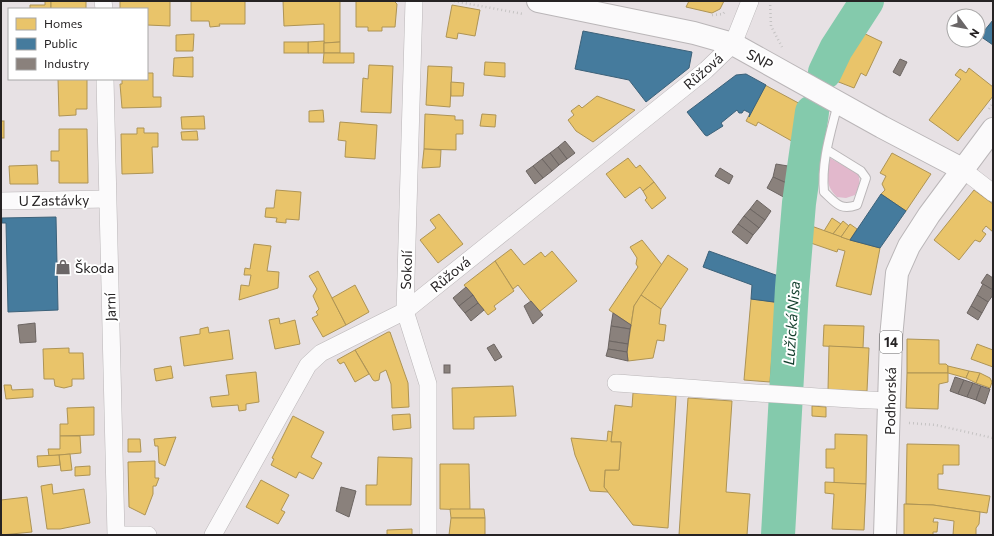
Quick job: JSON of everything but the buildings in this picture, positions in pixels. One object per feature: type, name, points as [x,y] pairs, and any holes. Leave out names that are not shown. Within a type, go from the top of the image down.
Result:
[{"type":"street","name":"Sokolí","points":[[414,1],[405,311],[428,384],[428,535]]},
{"type":"street","name":"SNP","points":[[538,1],[694,32],[733,44],[838,103],[962,169]]},
{"type":"street","points":[[733,44],[750,1]]},
{"type":"street","name":"Růžová","points":[[213,535],[308,365],[321,353],[405,311],[706,70],[733,44]]},
{"type":"street","name":"Jarní","points":[[105,80],[116,535]]},
{"type":"street","name":"Podhorská","points":[[885,535],[890,411],[891,338],[897,273],[913,240],[962,169],[993,129]]},
{"type":"street","points":[[962,169],[993,194]]},
{"type":"street","name":"U Zastávky","points":[[1,201],[107,198]]},
{"type":"street","points":[[616,383],[770,393],[890,411]]},
{"type":"street","points":[[122,535],[148,535]]},
{"type":"lane","points":[[827,150],[861,171],[866,178],[857,205],[848,208],[840,206],[824,192],[823,178],[827,150],[838,103]]},
{"type":"path","points":[[770,1],[771,26],[782,47]]},
{"type":"path","points":[[708,15],[723,14],[727,9]]},
{"type":"path","points":[[890,411],[936,425],[993,438]]},
{"type":"shaded area","points":[[830,158],[858,174],[859,184],[855,195],[846,198],[837,197],[830,188],[828,174]]},
{"type":"waterway","name":"Lužická Nisa","points":[[825,72],[836,49],[867,1]]},
{"type":"waterway","name":"Lužická Nisa","points":[[778,535],[792,288],[799,203],[812,112]]},
{"type":"place","name":"Škoda","points":[[63,267]]}]
